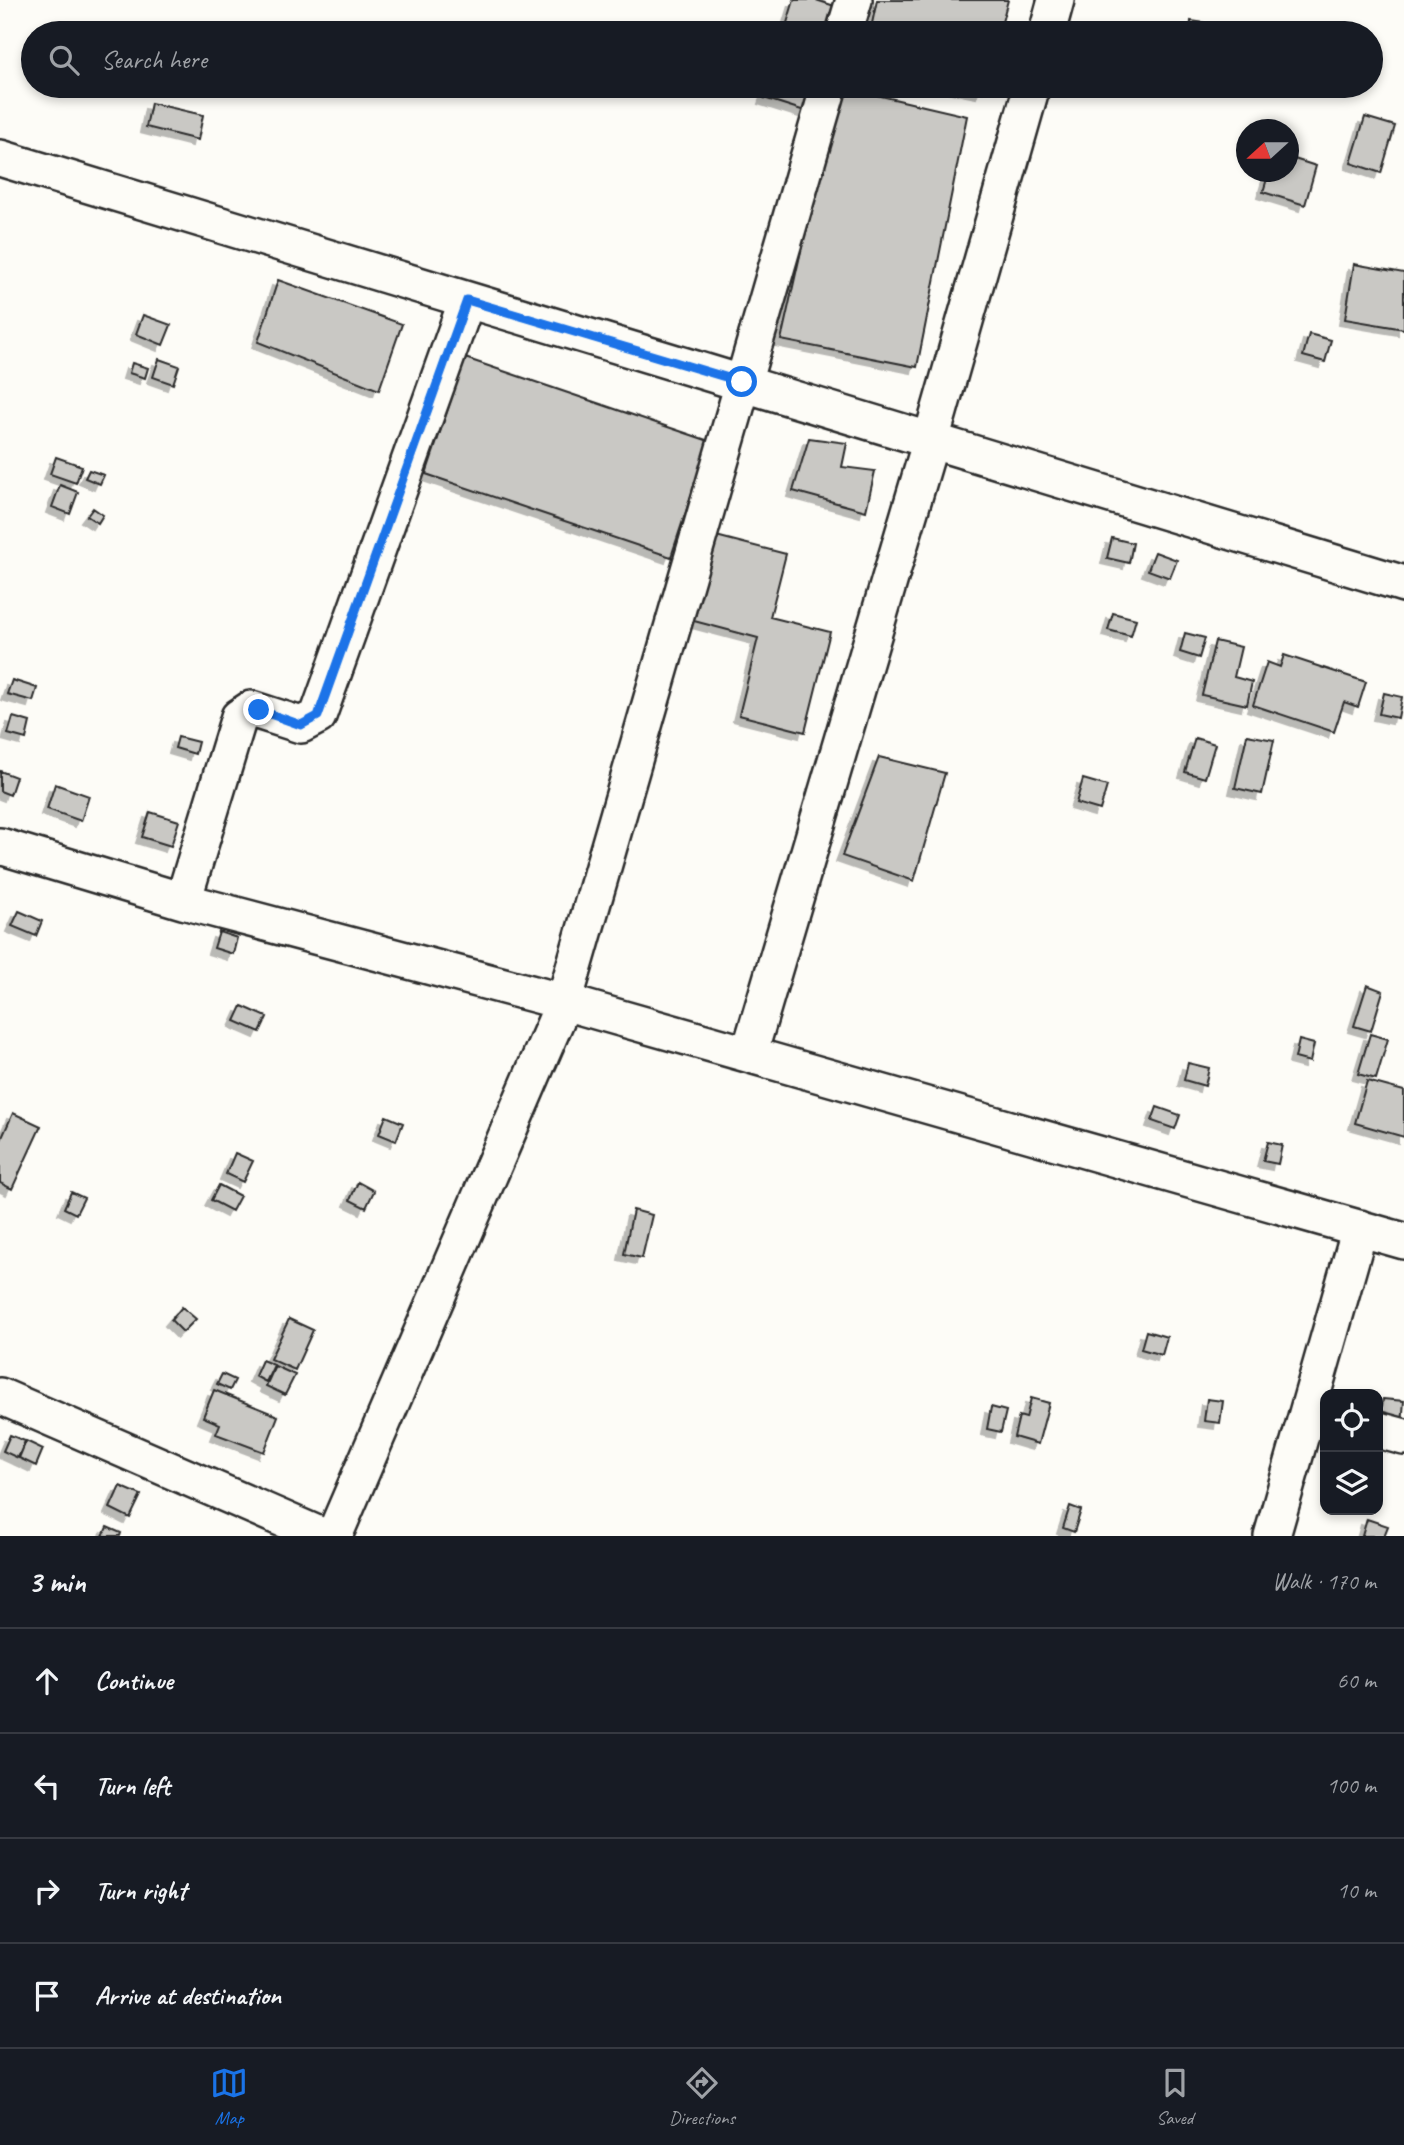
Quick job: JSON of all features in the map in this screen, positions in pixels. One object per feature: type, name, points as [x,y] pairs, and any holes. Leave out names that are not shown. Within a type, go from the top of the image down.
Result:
[{"type":"street","points":[[848,21],[854,0]]},
{"type":"street","points":[[1050,21],[1056,0]]},
{"type":"street","points":[[334,1536],[564,1002],[825,98]]},
{"type":"street","points":[[749,1055],[931,440],[1029,98]]},
{"type":"street","points":[[0,158],[1404,584]]},
{"type":"street","points":[[183,901],[239,717],[251,709],[301,725],[318,716],[467,300]]},
{"type":"street","points":[[0,846],[183,901],[564,1002],[1404,1241]]},
{"type":"street","points":[[1272,1536],[1317,1412],[1360,1228]]},
{"type":"street","points":[[0,1395],[322,1536]]},
{"type":"street","points":[[1383,1431],[1404,1437]]},
{"type":"building","points":[[794,0],[816,0],[844,9],[840,21],[788,21]]},
{"type":"building","points":[[877,0],[1008,0],[1002,21],[873,21]]},
{"type":"building","points":[[764,98],[816,98],[811,113]]},
{"type":"building","points":[[835,98],[890,98],[967,116],[917,367],[781,340]]},
{"type":"building","points":[[151,103],[203,115],[198,140],[146,127]]},
{"type":"building","points":[[1365,117],[1395,126],[1381,173],[1351,163]]},
{"type":"building","points":[[1299,161],[1316,166],[1305,205],[1263,192],[1266,182],[1299,182]]},
{"type":"building","points":[[1354,264],[1404,273],[1404,329],[1345,319]]},
{"type":"building","points":[[278,280],[402,324],[379,390],[258,342]]},
{"type":"building","points":[[143,315],[171,325],[163,345],[136,334]]},
{"type":"building","points":[[1309,334],[1331,340],[1325,362],[1303,356]]},
{"type":"building","points":[[465,358],[709,441],[671,557],[426,474]]},
{"type":"building","points":[[159,359],[179,366],[173,384],[153,377]]},
{"type":"building","points":[[132,363],[148,368],[145,378],[129,373]]},
{"type":"building","points":[[809,438],[847,443],[842,467],[875,471],[866,511],[793,491]]},
{"type":"building","points":[[56,457],[82,466],[76,483],[50,474]]},
{"type":"building","points":[[89,470],[104,475],[100,484],[85,478]]},
{"type":"building","points":[[60,485],[78,492],[70,514],[52,507]]},
{"type":"building","points":[[93,508],[103,515],[98,523],[87,516]]},
{"type":"building","points":[[716,536],[786,554],[770,617],[830,632],[805,732],[739,715],[758,638],[694,621]]},
{"type":"building","points":[[1112,538],[1133,543],[1129,563],[1107,558]]},
{"type":"building","points":[[1155,552],[1177,560],[1170,578],[1148,570]]},
{"type":"building","points":[[1113,613],[1136,619],[1131,636],[1108,630]]},
{"type":"building","points":[[1185,633],[1205,638],[1199,658],[1180,652]]},
{"type":"building","points":[[1215,641],[1241,647],[1234,677],[1252,682],[1247,705],[1202,695]]},
{"type":"building","points":[[1284,655],[1366,682],[1358,707],[1344,702],[1334,732],[1253,705],[1267,662],[1280,667]]},
{"type":"building","points":[[12,680],[37,688],[33,701],[7,694]]},
{"type":"building","points":[[1384,693],[1402,697],[1398,718],[1379,714]]},
{"type":"building","points":[[13,717],[30,722],[26,739],[8,734]]},
{"type":"building","points":[[1247,735],[1274,740],[1262,794],[1235,788]]},
{"type":"building","points":[[178,737],[198,742],[195,754],[175,748]]},
{"type":"building","points":[[1195,738],[1215,744],[1205,778],[1185,772]]},
{"type":"building","points":[[879,757],[945,773],[914,881],[842,856]]},
{"type":"building","points":[[0,771],[16,777],[10,795],[0,791]]},
{"type":"building","points":[[1083,779],[1107,786],[1100,810],[1076,803]]},
{"type":"building","points":[[55,784],[89,796],[81,821],[47,809]]},
{"type":"building","points":[[150,812],[179,821],[171,846],[142,837]]},
{"type":"building","points":[[19,911],[42,921],[36,936],[12,926]]},
{"type":"building","points":[[219,932],[237,938],[233,954],[214,948]]},
{"type":"building","points":[[1367,985],[1383,991],[1371,1031],[1354,1026]]},
{"type":"building","points":[[242,1006],[267,1017],[260,1032],[235,1021]]},
{"type":"building","points":[[1370,1034],[1388,1039],[1376,1079],[1358,1074]]},
{"type":"building","points":[[1299,1040],[1314,1044],[1310,1062],[1295,1058]]},
{"type":"building","points":[[1188,1063],[1209,1068],[1205,1086],[1184,1080]]},
{"type":"building","points":[[1367,1081],[1404,1091],[1404,1137],[1355,1123]]},
{"type":"building","points":[[1157,1107],[1180,1115],[1175,1129],[1152,1121]]},
{"type":"building","points":[[13,1113],[41,1126],[12,1189],[0,1183],[0,1142]]},
{"type":"building","points":[[386,1116],[403,1123],[396,1141],[379,1134]]},
{"type":"building","points":[[1268,1142],[1282,1145],[1278,1164],[1263,1161]]},
{"type":"building","points":[[235,1153],[253,1161],[243,1182],[226,1174]]},
{"type":"building","points":[[358,1182],[374,1191],[366,1208],[350,1200]]},
{"type":"building","points":[[219,1185],[240,1196],[232,1211],[211,1200]]},
{"type":"building","points":[[71,1192],[84,1198],[76,1214],[64,1208]]},
{"type":"building","points":[[633,1210],[652,1215],[642,1258],[624,1254]]},
{"type":"building","points":[[182,1307],[196,1319],[183,1332],[171,1320]]},
{"type":"building","points":[[289,1319],[313,1330],[295,1370],[270,1359]]},
{"type":"building","points":[[1146,1331],[1167,1337],[1162,1355],[1141,1349]]},
{"type":"building","points":[[262,1360],[274,1365],[266,1382],[255,1376]]},
{"type":"building","points":[[275,1366],[295,1375],[285,1395],[266,1386]]},
{"type":"building","points":[[222,1374],[235,1380],[230,1390],[217,1384]]},
{"type":"building","points":[[214,1390],[278,1416],[264,1452],[216,1434],[220,1424],[203,1417]]},
{"type":"building","points":[[1031,1398],[1049,1403],[1038,1444],[1014,1437],[1019,1416],[1026,1418]]},
{"type":"building","points":[[1207,1399],[1223,1401],[1220,1423],[1204,1421]]},
{"type":"building","points":[[1383,1399],[1404,1401],[1402,1424],[1383,1415]]},
{"type":"building","points":[[991,1407],[1006,1411],[1001,1432],[987,1429]]},
{"type":"building","points":[[10,1435],[25,1441],[18,1458],[3,1451]]},
{"type":"building","points":[[26,1441],[43,1449],[36,1466],[19,1458]]},
{"type":"building","points":[[120,1486],[141,1495],[130,1518],[110,1508]]},
{"type":"building","points":[[1070,1506],[1081,1510],[1074,1532],[1063,1528]]},
{"type":"building","points":[[1367,1519],[1388,1526],[1384,1536],[1362,1536]]},
{"type":"building","points":[[107,1527],[121,1533],[120,1536],[103,1536]]},
{"type":"route","points":[[259,710],[291,724],[301,725],[318,716],[467,300],[742,382]]}]
